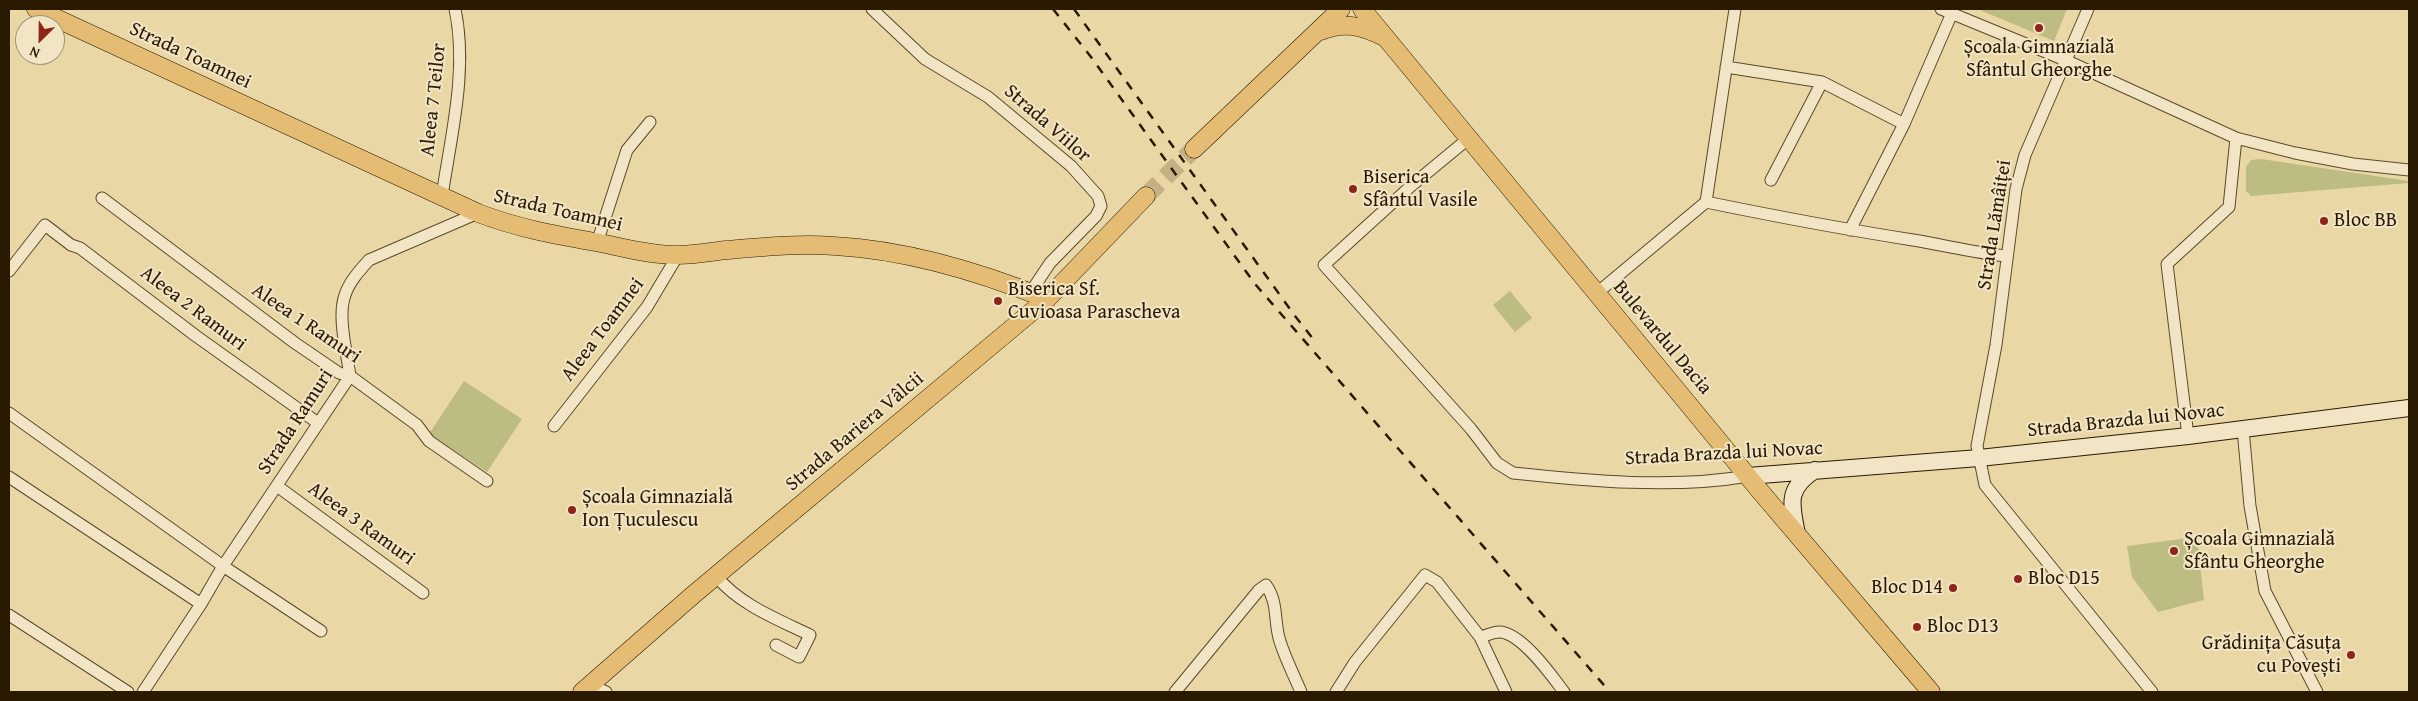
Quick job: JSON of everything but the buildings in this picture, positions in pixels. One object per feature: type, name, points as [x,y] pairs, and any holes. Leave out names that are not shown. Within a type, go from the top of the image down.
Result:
[{"type":"main road","name":"Strada Toamnei","points":[[36,9],[478,213],[534,231],[644,252],[678,255],[780,245],[836,246],[923,260],[1008,283],[1038,296]]},
{"type":"main road","points":[[1316,34],[1324,9]]},
{"type":"main road","points":[[1194,149],[1341,9]]},
{"type":"main road","points":[[1348,9],[1355,9]]},
{"type":"main road","name":"Bulevardul Dacia","points":[[1362,9],[1748,476],[1931,692]]},
{"type":"main road","points":[[1316,34],[1332,27],[1347,24],[1371,31],[1386,38]]},
{"type":"main road","name":"Strada Bariera Vâlcii","points":[[593,690],[716,576],[1038,296],[1146,196]]},
{"type":"street","name":"Aleea 7 Teilor","points":[[442,196],[460,70],[460,35],[455,9]]},
{"type":"street","name":"Strada Viilor","points":[[872,9],[925,59],[988,97],[1028,129],[1071,166],[1098,196],[1100,206],[1096,216],[1050,263],[1038,296]]},
{"type":"street","points":[[1598,293],[1706,202],[1735,9]]},
{"type":"street","name":"Strada Lămâiței","points":[[2088,9],[2025,155],[2016,189],[1996,345],[1977,446],[1985,485],[2152,692]]},
{"type":"street","points":[[1850,230],[1904,124],[1946,11],[2065,60],[2236,138],[2295,153],[2353,164],[2409,170]]},
{"type":"street","points":[[1726,67],[1822,82],[1904,124]]},
{"type":"street","points":[[1771,180],[1822,82]]},
{"type":"street","points":[[597,243],[628,150],[650,122]]},
{"type":"street","name":"Strada Brazda lui Novac","points":[[1469,138],[1411,186],[1324,265],[1471,429],[1497,463],[1513,473],[1628,482],[1716,480],[1815,470],[1980,458],[2188,436],[2409,408]]},
{"type":"street","points":[[2188,436],[2167,264],[2229,206],[2236,138]]},
{"type":"street","name":"Aleea 1 Ramuri","points":[[102,198],[295,343],[339,373],[350,376],[417,425],[429,440],[488,481]]},
{"type":"street","points":[[1706,202],[1813,224],[1936,244],[1968,252],[2007,256]]},
{"type":"street","name":"Strada Ramuri","points":[[143,692],[201,604],[223,566],[350,376],[342,312],[345,294],[358,274],[369,260],[478,213]]},
{"type":"street","name":"Aleea 2 Ramuri","points":[[9,271],[45,226],[71,245],[80,248],[196,336],[318,423]]},
{"type":"street","name":"Aleea Toamnei","points":[[554,426],[647,307],[678,255]]},
{"type":"street","points":[[9,413],[223,566],[321,631]]},
{"type":"street","points":[[2244,429],[2250,506],[2265,591],[2317,692]]},
{"type":"street","points":[[1797,534],[1791,506],[1793,494],[1804,478],[1815,470]]},
{"type":"street","points":[[9,476],[201,604]]},
{"type":"street","name":"Aleea 3 Ramuri","points":[[277,486],[423,593]]},
{"type":"street","points":[[1336,692],[1355,662],[1425,575],[1437,582],[1480,637],[1506,692]]},
{"type":"street","points":[[716,576],[725,588],[753,607],[810,635],[799,657],[776,645]]},
{"type":"street","points":[[1176,692],[1259,590],[1266,585],[1271,592],[1276,606],[1279,638],[1301,692]]},
{"type":"street","points":[[9,615],[128,692]]},
{"type":"street","points":[[1480,637],[1500,632],[1516,638],[1547,668],[1564,692]]},
{"type":"shaded area","name":"Școala Gimnazială Sfântul Gheorghe","points":[[1983,9],[2067,9],[2054,41],[1982,11]]},
{"type":"shaded area","points":[[2261,159],[2409,181],[2409,183],[2251,196],[2246,191],[2246,167],[2251,160]]},
{"type":"shaded area","points":[[1510,291],[1532,318],[1515,332],[1493,305]]},
{"type":"shaded area","points":[[464,381],[522,419],[487,472],[429,434]]},
{"type":"shaded area","points":[[2197,537],[2204,600],[2158,612],[2132,577],[2127,546]]},
{"type":"tunnel","points":[[1146,196],[1194,149]]},
{"type":"railway","points":[[1053,9],[1091,57],[1255,284],[1610,692]]},
{"type":"railway","points":[[1074,9],[1314,340]]},
{"type":"place","name":"Școala Gimnazială Sfântul Gheorghe","points":[[2039,28]]},
{"type":"place","name":"Biserica Sfântul Vasile","points":[[1353,189]]},
{"type":"place","name":"Bloc BB","points":[[2324,221]]},
{"type":"place","name":"Biserica Sf. Cuvioasa Parascheva","points":[[998,301]]},
{"type":"place","name":"Școala Gimnazială Ion Țuculescu","points":[[572,510]]},
{"type":"place","name":"Școala Gimnazială Sfântu Gheorghe","points":[[2174,551]]},
{"type":"place","name":"Bloc D15","points":[[2018,579]]},
{"type":"place","name":"Bloc D14","points":[[1953,588]]},
{"type":"place","name":"Bloc D13","points":[[1917,627]]},
{"type":"place","name":"Grădinița Căsuța cu Povești","points":[[2351,655]]}]
